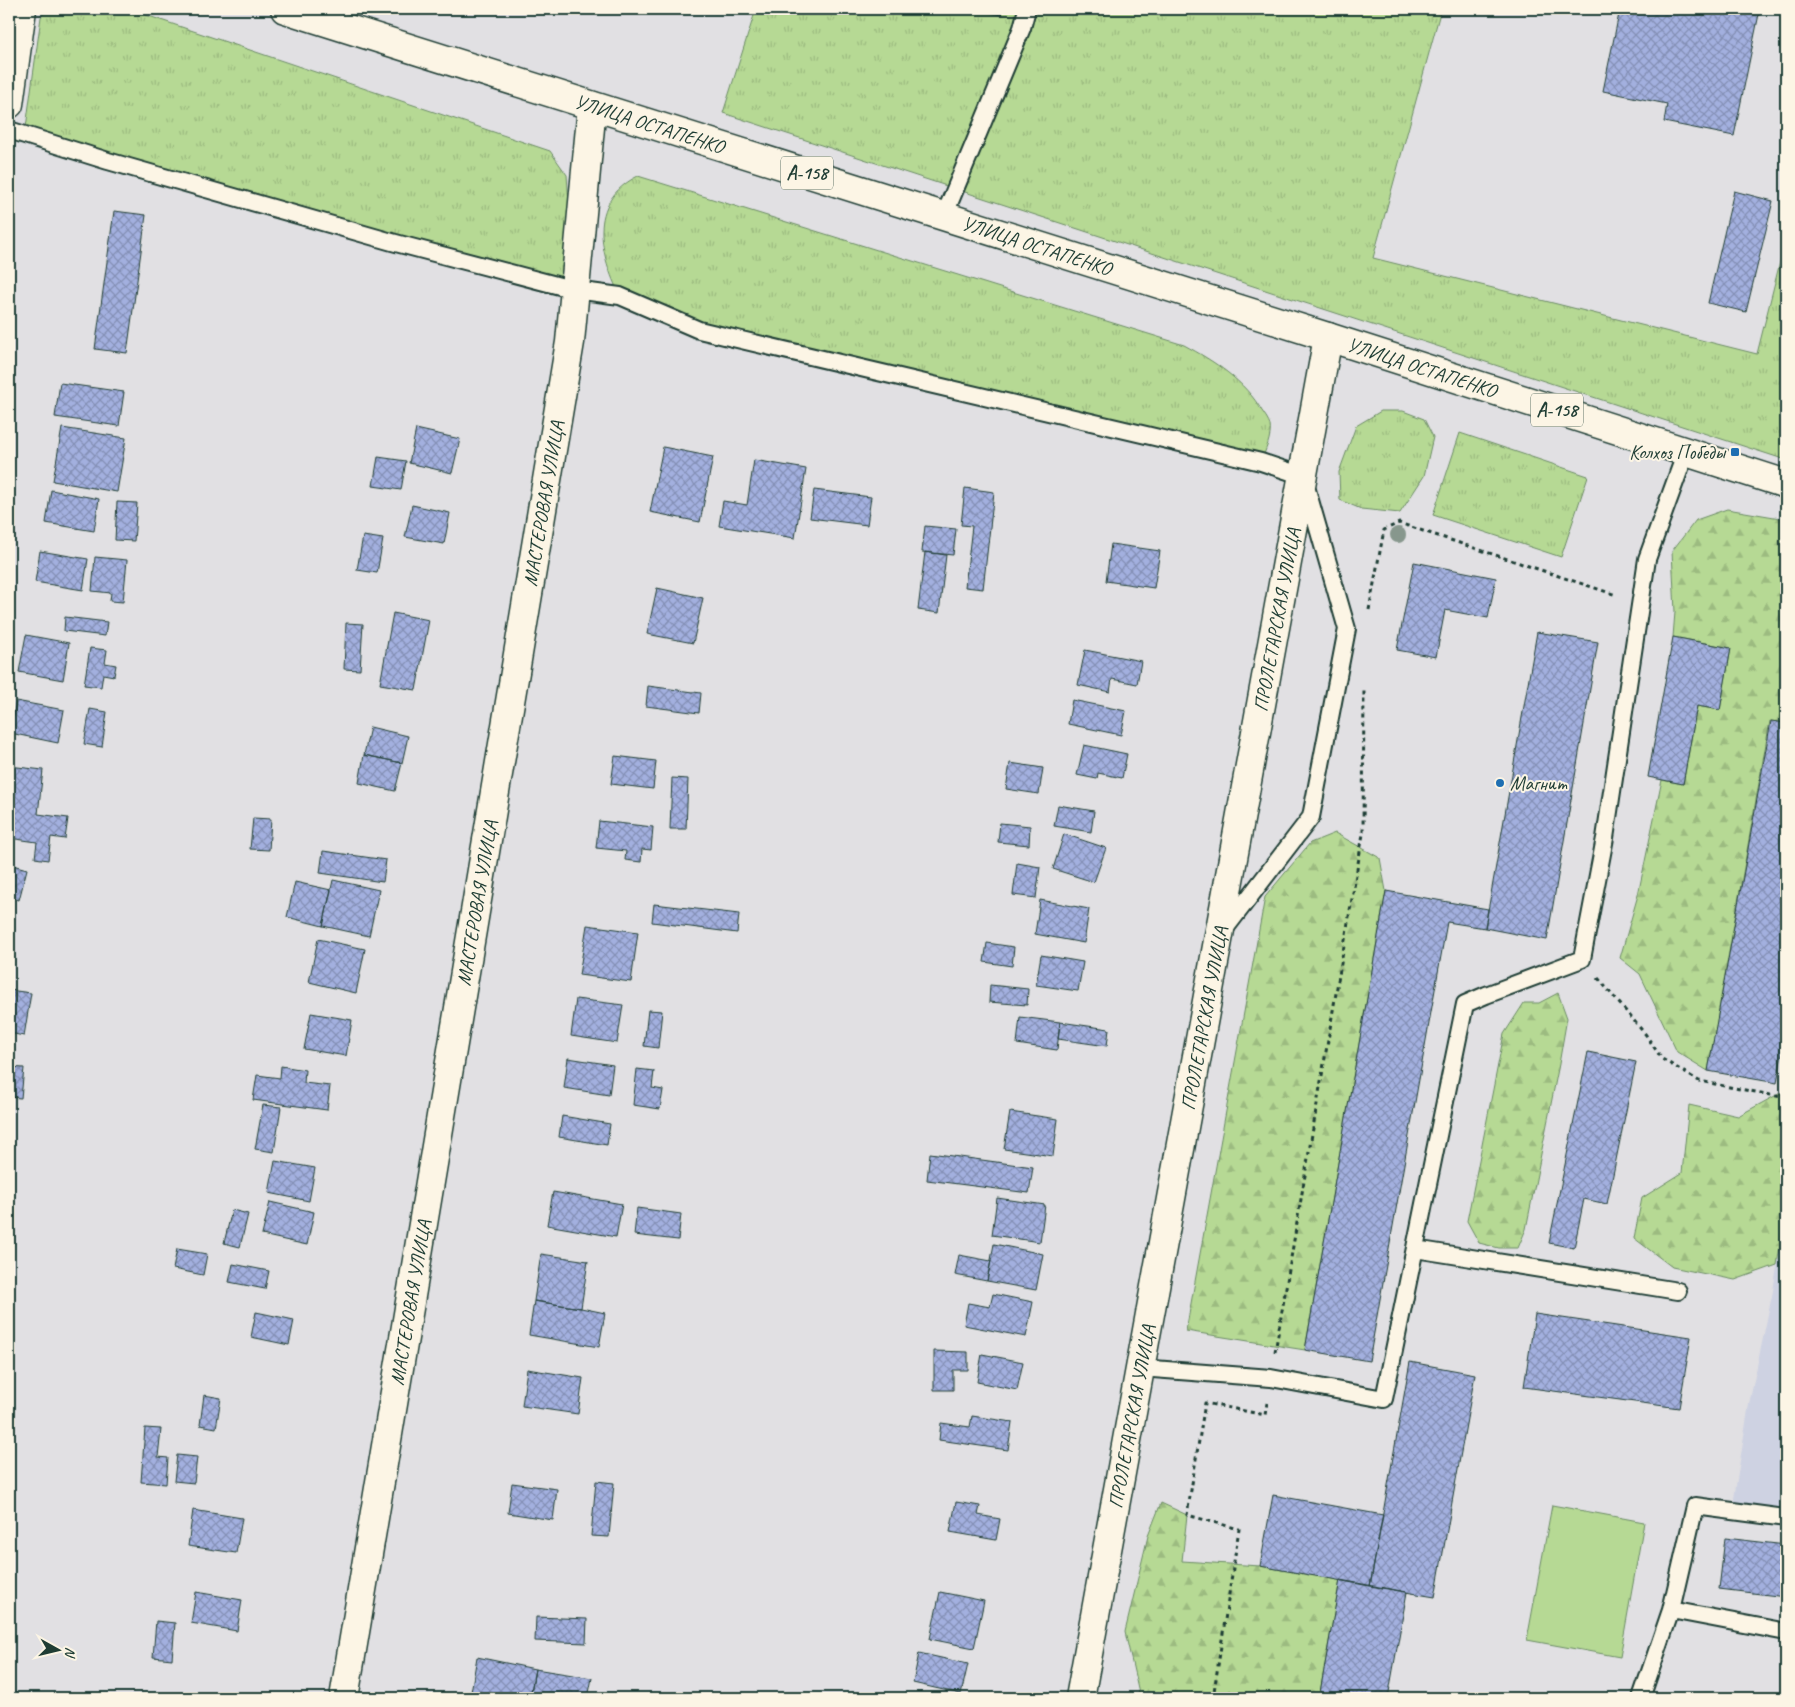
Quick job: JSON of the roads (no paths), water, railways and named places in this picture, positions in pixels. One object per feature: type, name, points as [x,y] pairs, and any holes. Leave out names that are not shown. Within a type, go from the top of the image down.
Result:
[{"type":"street","points":[[9,104],[22,9]]},
{"type":"street","name":"УЛИЦА ОСТАПЕНКО","points":[[293,10],[1328,337],[1786,484]]},
{"type":"street","name":"МАСТЕРОВАЯ УЛИЦА","points":[[344,1698],[570,342],[592,106]]},
{"type":"street","name":"ПРОЛЕТАРСКАЯ УЛИЦА","points":[[1080,1698],[1328,337]]},
{"type":"lane","points":[[944,216],[1022,28],[1027,9]]},
{"type":"lane","points":[[9,130],[108,161],[392,242],[575,290],[620,296],[699,330],[1261,462],[1303,476],[1347,630],[1311,817],[1219,936]]},
{"type":"lane","points":[[1140,1368],[1271,1378],[1384,1399],[1465,1004],[1582,959],[1605,838],[1647,559],[1686,452]]},
{"type":"lane","points":[[1415,1250],[1678,1292]]},
{"type":"lane","points":[[1641,1698],[1671,1610],[1695,1506],[1786,1518]]},
{"type":"lane","points":[[1671,1610],[1786,1632]]},
{"type":"place","name":"Колхоз Победы","points":[[1735,452]]},
{"type":"place","name":"Магнит","points":[[1500,783]]}]
